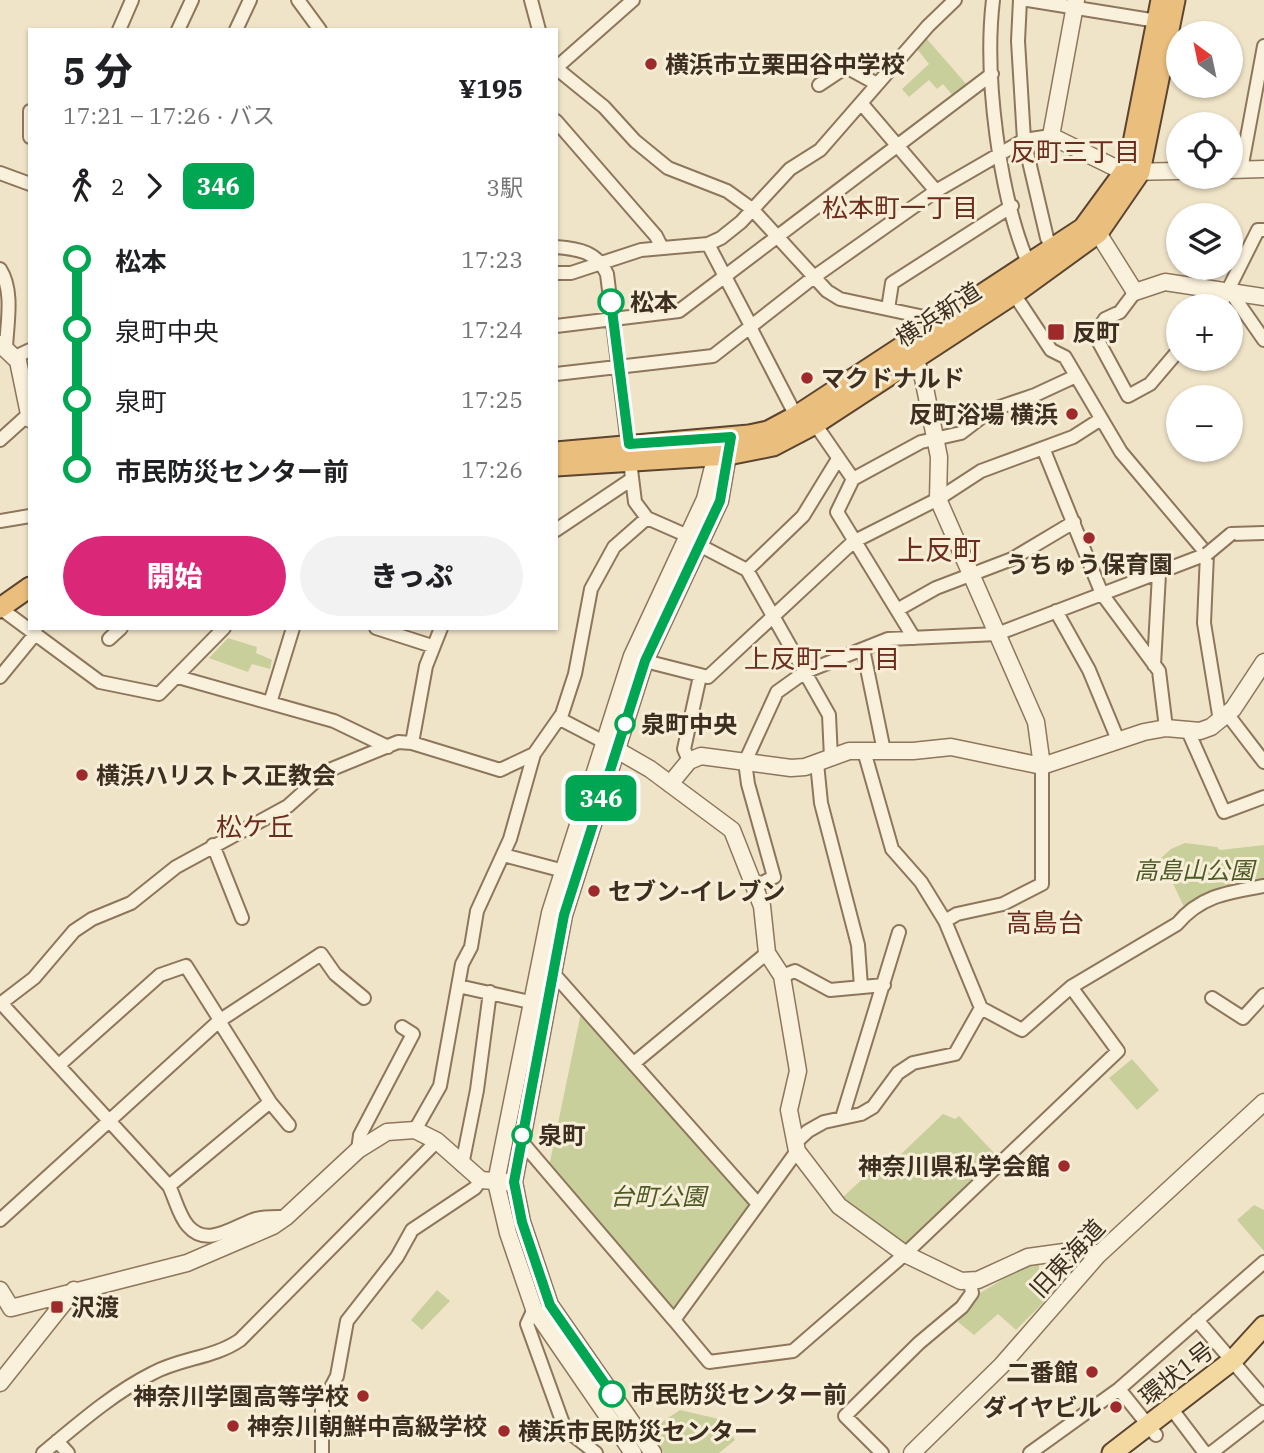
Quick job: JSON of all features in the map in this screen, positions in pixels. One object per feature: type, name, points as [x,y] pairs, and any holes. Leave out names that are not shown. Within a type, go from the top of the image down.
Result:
[{"type":"highway","name":"横浜新道","points":[[724,447],[768,431],[796,416],[1083,228],[1132,172],[1132,148],[1161,0]]},
{"type":"highway","name":"横浜新道","points":[[558,466],[630,461],[724,447],[774,446],[815,424],[1014,294],[1098,233],[1132,172],[1175,0]]},
{"type":"highway","name":"横浜新道","points":[[558,452],[630,461]]},
{"type":"highway","points":[[0,594],[28,574]]},
{"type":"highway","points":[[0,608],[28,588]]},
{"type":"main road","name":"環状1号","points":[[1237,1365],[1264,1326]]},
{"type":"main road","name":"環状1号","points":[[1112,1453],[1152,1430],[1264,1345]]},
{"type":"main road","name":"環状1号","points":[[1134,1453],[1152,1430]]},
{"type":"street","points":[[119,28],[132,0]]},
{"type":"street","points":[[179,28],[192,0]]},
{"type":"street","points":[[237,28],[250,0]]},
{"type":"street","points":[[298,0],[319,28]]},
{"type":"street","points":[[531,0],[538,28]]},
{"type":"street","points":[[558,66],[633,0]]},
{"type":"street","points":[[558,273],[571,274],[601,261],[641,250],[708,244],[741,222],[790,169],[820,150],[928,26],[955,0]]},
{"type":"street","points":[[993,0],[992,74],[999,155],[1029,265]]},
{"type":"street","points":[[1020,0],[1018,41],[1024,140],[1047,237],[1054,249]]},
{"type":"street","points":[[1028,0],[1075,4],[1157,21]]},
{"type":"street","points":[[1051,136],[1075,4]]},
{"type":"street","points":[[1243,145],[1261,81],[1264,46]]},
{"type":"street","points":[[819,85],[846,67],[877,84]]},
{"type":"street","points":[[558,70],[574,86],[604,107],[635,141],[668,168],[727,191],[752,209],[814,277],[840,299],[943,321]]},
{"type":"street","points":[[558,326],[679,311],[992,74]]},
{"type":"street","points":[[861,103],[936,191]]},
{"type":"street","points":[[558,123],[656,236],[662,248]]},
{"type":"street","points":[[558,374],[713,356],[814,277],[936,191],[1024,140],[1051,136],[1132,172],[1166,171]]},
{"type":"street","points":[[1243,170],[1264,169]]},
{"type":"street","points":[[0,173],[28,183]]},
{"type":"street","points":[[888,309],[892,283],[1012,206]]},
{"type":"street","points":[[1229,294],[1258,230],[1264,230]]},
{"type":"street","points":[[1098,233],[1135,292]]},
{"type":"street","points":[[708,244],[796,416]]},
{"type":"street","points":[[558,247],[582,249],[601,261],[607,274],[635,502],[647,518],[747,570],[830,715],[821,803],[858,945],[861,987]]},
{"type":"street","points":[[0,269],[6,279],[10,349]]},
{"type":"street","points":[[1166,365],[1150,384],[1128,396],[1095,335],[1105,319],[1120,312],[1135,292],[1165,282],[1212,294]]},
{"type":"street","points":[[0,286],[10,349],[28,410]]},
{"type":"street","points":[[1014,294],[1051,350],[1065,357],[1121,452],[1207,554],[1204,623],[1224,718],[1264,762]]},
{"type":"street","points":[[1243,298],[1264,297]]},
{"type":"street","points":[[1243,316],[1264,340]]},
{"type":"street","points":[[914,358],[923,378],[939,457],[938,499],[1037,722],[1042,766],[1042,884],[1003,904],[957,914],[945,921]]},
{"type":"street","points":[[914,638],[837,512],[853,479],[935,437],[961,433],[991,410],[1035,395],[1076,376]]},
{"type":"street","points":[[0,440],[28,414]]},
{"type":"street","points":[[645,661],[708,677],[772,614],[853,542],[938,499],[981,471],[1073,437],[1101,419]]},
{"type":"street","points":[[815,424],[853,479]]},
{"type":"street","points":[[633,1453],[534,1309],[489,1181],[539,1004],[553,973],[564,915],[611,747],[632,656],[693,540],[720,501],[724,447]]},
{"type":"street","points":[[1043,448],[1102,594],[1159,671],[1167,728]]},
{"type":"street","points":[[747,570],[803,516],[838,459]]},
{"type":"street","points":[[558,528],[630,461]]},
{"type":"street","points":[[0,521],[28,516]]},
{"type":"street","points":[[415,1130],[440,1086],[462,964],[471,947],[477,911],[503,855],[534,754],[560,719],[575,674],[591,589],[614,547],[647,518]]},
{"type":"street","points":[[897,610],[936,587],[1012,559],[1074,522]]},
{"type":"street","points":[[754,887],[774,877],[748,784],[745,762],[777,692],[805,672],[888,639],[997,634],[1207,554],[1231,534],[1264,533]]},
{"type":"street","points":[[653,1453],[550,1305],[522,1222],[514,1182],[550,913],[611,747],[693,540]]},
{"type":"street","points":[[1154,665],[1159,574]]},
{"type":"street","points":[[0,608],[28,628]]},
{"type":"street","points":[[1056,611],[1089,670],[1118,740]]},
{"type":"street","points":[[30,630],[100,682],[159,694],[222,630]]},
{"type":"street","points":[[109,639],[119,630]]},
{"type":"street","points":[[270,703],[292,630]]},
{"type":"street","points":[[382,630],[432,646]]},
{"type":"street","points":[[412,743],[432,646],[440,630]]},
{"type":"street","points":[[0,677],[36,634]]},
{"type":"street","points":[[863,649],[884,751]]},
{"type":"street","points":[[670,784],[689,761],[701,757],[791,768],[849,751],[951,747],[1042,766],[1118,740],[1167,728],[1200,732],[1224,718],[1264,662]]},
{"type":"street","points":[[689,761],[684,749],[700,676]]},
{"type":"street","points":[[178,677],[331,720],[388,747]]},
{"type":"street","points":[[560,719],[670,784],[732,831],[762,906],[767,953],[782,976],[798,1071],[789,1110],[796,1147],[839,1206],[905,1254],[961,1281],[970,1282],[1028,1257],[1086,1249],[1098,1255]]},
{"type":"street","points":[[1188,731],[1224,813],[1264,797]]},
{"type":"street","points":[[286,1217],[256,1218],[221,1235],[209,1236],[186,1224],[169,1186],[0,1003],[34,978],[74,931],[92,919],[131,903],[176,867],[288,806],[327,771],[398,742],[412,743],[500,771],[534,754]]},
{"type":"street","points":[[864,751],[892,849],[920,882],[945,921],[981,1008],[1022,1030],[1070,987],[1177,924],[1188,911],[1213,895],[1264,886]]},
{"type":"street","points":[[213,845],[242,918]]},
{"type":"street","points":[[503,855],[564,871]]},
{"type":"street","points":[[842,1118],[899,932]]},
{"type":"street","points":[[634,1063],[767,953]]},
{"type":"street","points":[[0,1220],[219,1020],[321,954],[335,974],[364,998]]},
{"type":"street","points":[[59,1065],[160,975],[186,966],[270,1102],[289,1125]]},
{"type":"street","points":[[782,976],[794,971],[830,990],[884,985]]},
{"type":"street","points":[[553,973],[758,1204]]},
{"type":"street","points":[[458,986],[539,1004]]},
{"type":"street","points":[[521,1141],[709,1362],[793,1351],[905,1254],[1118,1051],[1070,987]]},
{"type":"street","points":[[462,1164],[477,1090],[490,992]]},
{"type":"street","points":[[1212,998],[1243,1018],[1264,995]]},
{"type":"street","points":[[674,1320],[796,1147],[824,1122],[873,1107],[898,1073],[913,1063],[955,1054],[981,1008]]},
{"type":"street","points":[[358,1150],[360,1135],[413,1034],[402,1027]]},
{"type":"street","points":[[169,1186],[270,1102]]},
{"type":"street","name":"旧東海道","points":[[912,1453],[1002,1366],[1098,1255],[1264,1102]]},
{"type":"street","points":[[0,1290],[6,1312],[74,1290],[187,1263],[286,1217],[333,1169],[387,1132],[415,1130],[438,1141],[462,1164],[489,1181]]},
{"type":"street","points":[[43,1453],[88,1415],[155,1371],[226,1349],[240,1339],[438,1141]]},
{"type":"street","points":[[322,1453],[322,1405],[337,1376],[347,1321],[397,1257],[412,1230],[489,1181],[514,1182]]},
{"type":"street","points":[[1030,1453],[1119,1389],[1264,1262]]},
{"type":"street","points":[[882,1453],[845,1416],[919,1343],[962,1307],[972,1293],[970,1282]]},
{"type":"street","points":[[0,1383],[74,1290]]},
{"type":"street","points":[[534,1309],[527,1324],[565,1429],[596,1453]]},
{"type":"street","points":[[1197,1320],[1264,1398]]},
{"type":"street","points":[[1119,1389],[1152,1430]]},
{"type":"street","points":[[1211,1453],[1264,1412]]},
{"type":"street","points":[[1175,1413],[1205,1453]]},
{"type":"street","points":[[57,1441],[68,1453]]},
{"type":"green space","points":[[927,39],[967,85],[954,97],[943,84],[937,89],[929,80],[909,97],[902,89],[929,64],[917,49]]},
{"type":"green space","points":[[228,638],[257,647],[256,653],[272,660],[270,669],[252,664],[248,672],[209,658]]},
{"type":"green space","name":"高島山公園","points":[[1185,843],[1217,847],[1220,850],[1264,845],[1264,881],[1210,892],[1185,909],[1161,858],[1171,849]]},
{"type":"green space","name":"台町公園","points":[[582,1008],[752,1201],[675,1311],[668,1312],[548,1171]]},
{"type":"green space","points":[[1132,1059],[1159,1090],[1137,1110],[1109,1078]]},
{"type":"green space","points":[[943,1114],[955,1119],[959,1116],[999,1158],[908,1246],[843,1197],[871,1171],[878,1176]]},
{"type":"green space","points":[[1254,1205],[1264,1210],[1264,1251],[1237,1220]]},
{"type":"green space","points":[[1027,1265],[1039,1265],[1039,1285],[1045,1301],[1016,1330],[998,1314],[974,1335],[958,1322],[980,1293]]},
{"type":"green space","points":[[437,1290],[450,1301],[422,1330],[411,1320]]},
{"type":"green space","points":[[680,1410],[723,1420],[735,1440],[719,1453],[664,1453],[648,1431]]},
{"type":"bus line","name":"346","points":[[611,302],[629,444],[731,437],[720,501],[645,661],[564,915],[514,1182],[516,1202],[531,1254],[550,1305],[612,1394]]},
{"type":"place","name":"横浜市立栗田谷中学校","points":[[651,64]]},
{"type":"place","name":"松本","points":[[611,302]]},
{"type":"place","name":"反町","points":[[1056,332]]},
{"type":"place","name":"マクドナルド","points":[[807,378]]},
{"type":"place","name":"反町浴場 横浜","points":[[1072,414]]},
{"type":"place","name":"うちゅう保育園","points":[[1089,538]]},
{"type":"place","name":"泉町中央","points":[[625,724]]},
{"type":"place","name":"横浜ハリストス正教会","points":[[82,775]]},
{"type":"place","name":"セブン-イレブン","points":[[594,891]]},
{"type":"place","name":"泉町","points":[[522,1135]]},
{"type":"place","name":"神奈川県私学会館","points":[[1064,1166]]},
{"type":"place","name":"沢渡","points":[[57,1307]]},
{"type":"place","name":"二番館","points":[[1092,1372]]},
{"type":"place","name":"市民防災センター前","points":[[612,1394]]},
{"type":"place","name":"神奈川学園高等学校","points":[[363,1396]]},
{"type":"place","name":"ダイヤビル","points":[[1116,1407]]},
{"type":"place","name":"神奈川朝鮮中高級学校","points":[[233,1426]]},
{"type":"place","name":"横浜市民防災センター","points":[[504,1431]]},
{"type":"district","name":"反町三丁目","points":[[1075,151]]},
{"type":"district","name":"松本町一丁目","points":[[900,207]]},
{"type":"district","name":"上反町","points":[[939,549]]},
{"type":"district","name":"上反町二丁目","points":[[822,658]]},
{"type":"district","name":"松ケ丘","points":[[255,826]]},
{"type":"district","name":"高島台","points":[[1045,922]]}]
